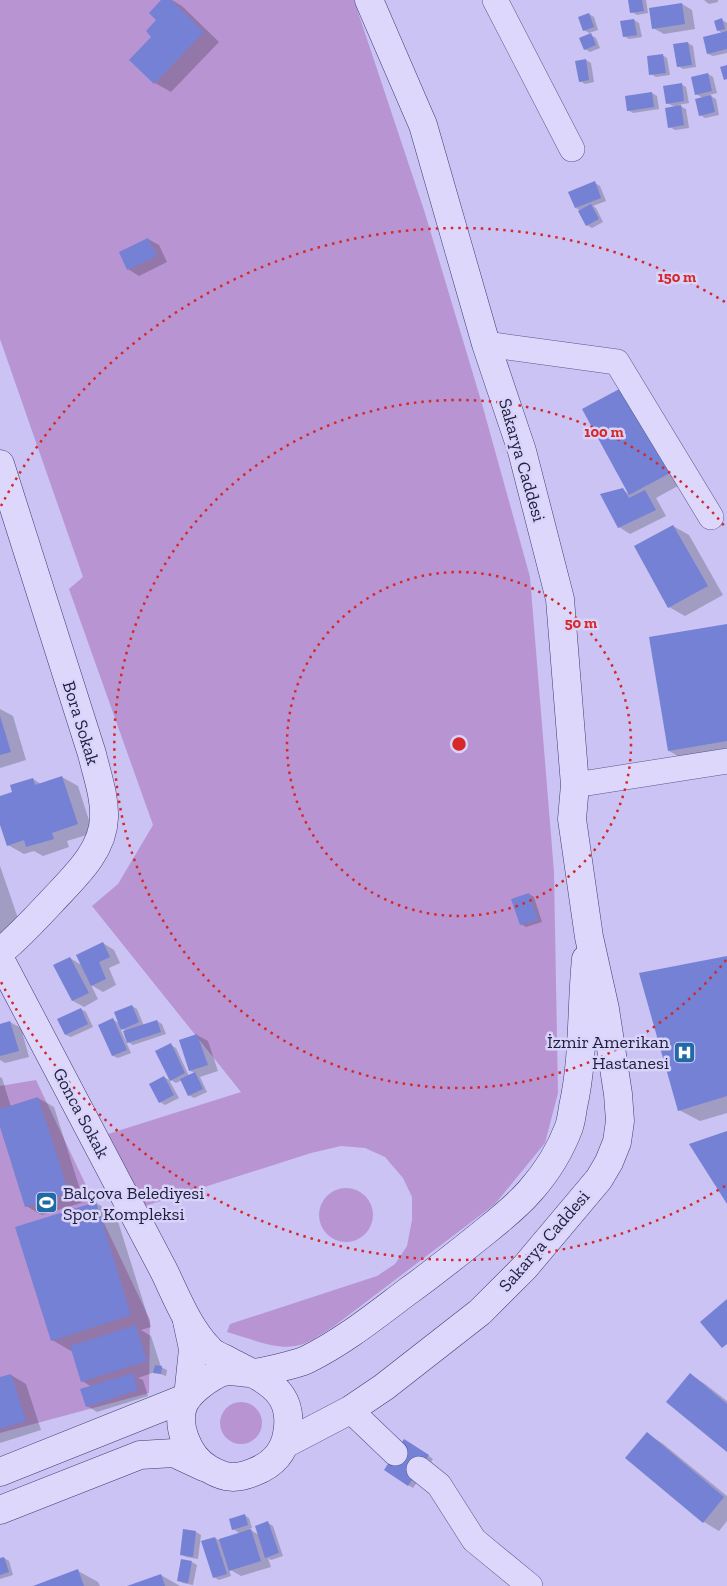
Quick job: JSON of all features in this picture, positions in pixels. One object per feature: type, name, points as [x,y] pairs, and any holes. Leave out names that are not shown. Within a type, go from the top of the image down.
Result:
[{"type":"main road","name":"Sakarya Caddesi","points":[[285,1444],[350,1410],[384,1387],[480,1312],[525,1267],[599,1179],[618,1142],[620,1121],[618,1094],[605,1009],[588,938],[572,819],[575,785],[560,599],[522,451],[486,344],[423,125],[369,0]]},
{"type":"main road","name":"Bora Sokak","points":[[0,464],[92,754],[101,794],[104,819],[95,849],[82,869],[20,936],[0,952]]},
{"type":"main road","name":"Sakarya Caddesi","points":[[251,1373],[301,1362],[324,1351],[458,1254],[500,1220],[530,1191],[554,1160],[569,1126],[578,1085],[588,938]]},
{"type":"main road","name":"Gonca Sokak","points":[[0,960],[160,1263],[187,1321]]},
{"type":"main road","points":[[0,1510],[140,1455],[174,1453],[224,1477],[244,1476],[265,1468],[277,1458],[285,1444],[288,1432],[289,1416],[284,1400],[274,1386],[264,1379],[210,1351],[187,1321]]},
{"type":"main road","points":[[187,1321],[193,1349],[188,1397]]},
{"type":"main road","points":[[206,1468],[193,1454],[185,1439],[181,1426],[181,1414],[184,1403],[188,1397],[216,1374],[232,1370],[251,1373]]},
{"type":"main road","points":[[0,1472],[188,1397]]},
{"type":"street","points":[[495,0],[572,149]]},
{"type":"street","points":[[486,344],[617,362],[711,518]]},
{"type":"street","points":[[575,785],[727,762]]},
{"type":"street","points":[[350,1410],[395,1453]]},
{"type":"street","points":[[419,1468],[440,1485],[474,1540],[530,1586]]},
{"type":"shaded area","points":[[0,0],[354,0],[424,210],[482,404],[530,577],[554,872],[558,1093],[545,1143],[495,1204],[333,1327],[300,1345],[287,1347],[270,1345],[227,1332],[230,1324],[377,1276],[395,1264],[407,1246],[412,1220],[412,1197],[403,1178],[385,1157],[365,1148],[341,1146],[311,1153],[145,1206],[108,1134],[241,1092],[92,906],[118,884],[153,825],[69,589],[83,577],[0,339]]},
{"type":"shaded area","name":"Balçova Belediyesi Spor Kompleksi","points":[[36,1080],[150,1320],[149,1393],[0,1433],[0,1086]]},
{"type":"shaded area","points":[[346,1188],[356,1190],[365,1196],[371,1205],[373,1215],[371,1225],[365,1234],[356,1240],[346,1242],[336,1240],[327,1234],[321,1225],[319,1215],[321,1205],[327,1196],[336,1190]]},
{"type":"shaded area","points":[[241,1402],[256,1408],[262,1423],[256,1438],[241,1444],[226,1438],[220,1423],[226,1408]]},
{"type":"building","points":[[161,0],[171,0],[204,32],[154,84],[129,60],[151,37],[146,31],[156,20],[149,13]]},
{"type":"building","points":[[628,0],[642,0],[644,11],[630,13]]},
{"type":"building","points":[[682,3],[685,24],[652,29],[649,8]]},
{"type":"building","points":[[589,13],[594,27],[583,31],[578,17]]},
{"type":"building","points":[[722,18],[725,29],[717,31],[714,21]]},
{"type":"building","points":[[634,19],[637,35],[623,37],[620,21]]},
{"type":"building","points":[[727,31],[727,49],[707,54],[703,37]]},
{"type":"building","points":[[591,33],[596,45],[584,50],[579,38]]},
{"type":"building","points":[[688,42],[692,65],[677,67],[673,44]]},
{"type":"building","points":[[663,54],[666,73],[649,75],[647,56]]},
{"type":"building","points":[[586,59],[589,80],[579,82],[575,61]]},
{"type":"building","points":[[727,65],[727,79],[724,80],[720,67]]},
{"type":"building","points":[[708,73],[712,91],[695,95],[691,77]]},
{"type":"building","points":[[682,83],[684,101],[666,104],[663,86]]},
{"type":"building","points":[[652,92],[654,107],[627,111],[625,96]]},
{"type":"building","points":[[711,95],[715,112],[699,116],[695,99]]},
{"type":"building","points":[[681,105],[684,125],[668,128],[665,108]]},
{"type":"building","points":[[595,181],[601,198],[575,208],[568,192]]},
{"type":"building","points":[[591,204],[599,219],[586,226],[578,211]]},
{"type":"building","points":[[148,238],[157,256],[127,270],[119,252]]},
{"type":"building","points":[[623,387],[670,473],[629,495],[582,409]]},
{"type":"building","points":[[623,488],[629,498],[645,490],[656,510],[618,528],[600,494]]},
{"type":"building","points":[[673,525],[708,586],[668,608],[634,546]]},
{"type":"building","points":[[727,624],[727,741],[668,751],[649,637]]},
{"type":"building","points":[[0,716],[11,752],[0,755]]},
{"type":"building","points":[[62,776],[78,824],[52,833],[54,839],[26,847],[24,840],[7,846],[0,825],[0,796],[12,792],[10,785],[33,778],[35,785]]},
{"type":"building","points":[[529,893],[538,920],[520,925],[511,899]]},
{"type":"building","points":[[103,942],[110,957],[99,962],[106,979],[91,986],[76,955]]},
{"type":"building","points":[[727,956],[727,1096],[678,1111],[639,973]]},
{"type":"building","points":[[70,957],[89,993],[72,1001],[53,965]]},
{"type":"building","points":[[132,1005],[139,1022],[121,1030],[114,1012]]},
{"type":"building","points":[[81,1008],[88,1024],[65,1035],[57,1019]]},
{"type":"building","points":[[113,1018],[127,1050],[112,1056],[98,1025]]},
{"type":"building","points":[[157,1020],[161,1032],[127,1043],[123,1031]]},
{"type":"building","points":[[10,1021],[19,1051],[0,1056],[0,1024]]},
{"type":"building","points":[[197,1034],[208,1065],[189,1071],[179,1040]]},
{"type":"building","points":[[171,1043],[185,1073],[170,1081],[155,1051]]},
{"type":"building","points":[[195,1072],[203,1089],[188,1096],[180,1079]]},
{"type":"building","points":[[164,1076],[174,1095],[159,1103],[149,1084]]},
{"type":"building","points":[[38,1097],[69,1193],[25,1207],[0,1127],[0,1109]]},
{"type":"building","points":[[727,1131],[727,1204],[689,1144]]},
{"type":"building","points":[[96,1202],[131,1315],[51,1341],[15,1227]]},
{"type":"building","points":[[727,1299],[727,1344],[722,1348],[700,1322]]},
{"type":"building","points":[[136,1325],[147,1361],[81,1382],[70,1346]]},
{"type":"building","points":[[155,1365],[162,1366],[161,1374],[153,1373]]},
{"type":"building","points":[[133,1373],[138,1390],[86,1407],[80,1389]]},
{"type":"building","points":[[690,1373],[727,1404],[727,1452],[666,1402]]},
{"type":"building","points":[[11,1374],[26,1421],[0,1429],[0,1377]]},
{"type":"building","points":[[647,1432],[724,1497],[703,1523],[625,1458]]},
{"type":"building","points":[[404,1439],[429,1455],[408,1486],[384,1470]]},
{"type":"building","points":[[245,1514],[248,1525],[232,1530],[229,1519]]},
{"type":"building","points":[[268,1521],[279,1553],[265,1558],[255,1526]]},
{"type":"building","points":[[183,1529],[196,1531],[193,1557],[180,1555]]},
{"type":"building","points":[[251,1529],[261,1561],[229,1571],[219,1539]]},
{"type":"building","points":[[215,1537],[227,1574],[213,1578],[201,1541]]},
{"type":"building","points":[[4,1557],[9,1572],[0,1575],[0,1558]]},
{"type":"building","points":[[181,1559],[192,1561],[188,1583],[177,1581]]},
{"type":"building","points":[[78,1569],[84,1586],[33,1586]]},
{"type":"building","points":[[161,1574],[165,1586],[127,1586]]},
{"type":"place","name":"İzmir Amerikan Hastanesi","points":[[685,1052]]},
{"type":"place","name":"Balçova Belediyesi Spor Kompleksi","points":[[47,1203]]}]
